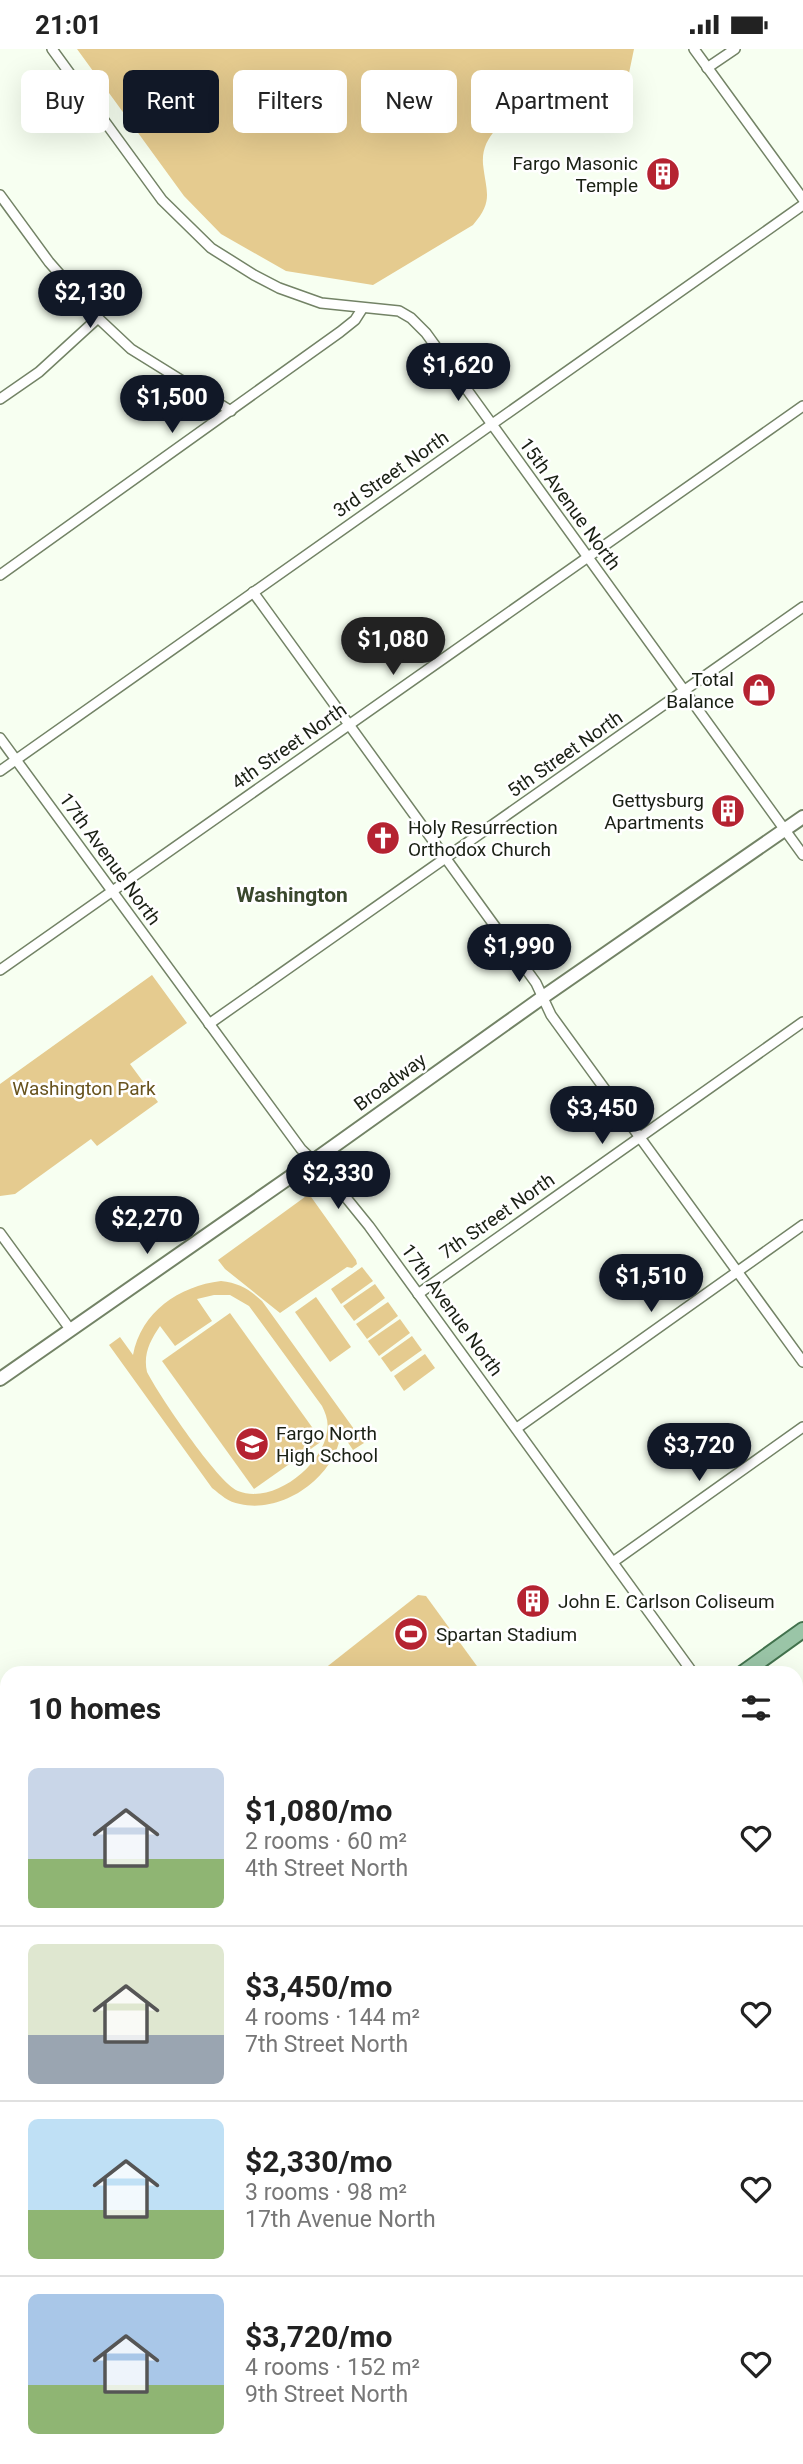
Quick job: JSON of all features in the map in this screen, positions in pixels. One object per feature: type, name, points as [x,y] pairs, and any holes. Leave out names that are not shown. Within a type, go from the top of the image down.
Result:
[{"type":"main road","points":[[753,1666],[803,1630]]},
{"type":"street","name":"15th Avenue North","points":[[52,49],[162,200],[211,248],[279,288],[321,303],[399,311],[411,318],[426,333],[803,855]]},
{"type":"street","points":[[694,49],[803,198]]},
{"type":"street","points":[[708,68],[735,49]]},
{"type":"street","points":[[0,195],[49,262],[131,349],[231,411]]},
{"type":"street","name":"3rd Street North","points":[[0,771],[803,205]]},
{"type":"street","points":[[0,575],[355,320],[362,309]]},
{"type":"street","points":[[0,399],[39,372],[99,317]]},
{"type":"street","name":"4th Street North","points":[[0,970],[803,406]]},
{"type":"street","points":[[253,592],[536,983],[551,1015],[803,1361]]},
{"type":"street","name":"5th Street North","points":[[209,1024],[803,607]]},
{"type":"street","name":"17th Avenue North","points":[[0,738],[301,1149],[326,1173],[369,1226],[688,1666]]},
{"type":"street","name":"Broadway","points":[[0,1379],[313,1161],[543,996],[803,817]]},
{"type":"street","name":"7th Street North","points":[[418,1294],[803,1022]]},
{"type":"street","points":[[517,1428],[803,1225]]},
{"type":"street","points":[[0,1233],[70,1329]]},
{"type":"street","points":[[613,1562],[803,1427]]},
{"type":"green space","points":[[77,49],[634,49],[630,70],[471,70],[471,133],[493,133],[483,154],[487,189],[484,209],[473,225],[373,285],[286,271],[221,234],[184,196],[138,133],[219,133],[219,70],[123,70],[123,112],[109,93],[109,70],[92,70]]},
{"type":"green space","name":"Washington Park","points":[[152,975],[187,1023],[130,1064],[158,1102],[97,1146],[91,1139],[15,1194],[0,1196],[0,1084]]},
{"type":"green space","points":[[309,1194],[357,1264],[352,1268],[347,1267],[280,1313],[225,1269],[218,1260]]},
{"type":"green space","points":[[362,1267],[373,1281],[341,1304],[331,1289]]},
{"type":"green space","points":[[221,1281],[233,1283],[262,1301],[364,1443],[353,1450],[341,1432],[329,1464],[305,1489],[290,1497],[256,1506],[236,1503],[212,1488],[109,1345],[120,1337],[133,1355],[137,1340],[153,1314],[177,1295]],"holes":[[[230,1295],[249,1306],[326,1415],[327,1432],[316,1458],[294,1479],[266,1492],[252,1494],[238,1491],[217,1472],[189,1437],[147,1372],[148,1348],[160,1326],[175,1346],[212,1321],[197,1299]]]},
{"type":"green space","points":[[375,1284],[385,1298],[354,1321],[343,1306]]},
{"type":"green space","points":[[316,1297],[351,1347],[330,1362],[295,1312]]},
{"type":"green space","points":[[388,1302],[398,1316],[367,1339],[356,1324]]},
{"type":"green space","points":[[230,1313],[322,1441],[254,1489],[162,1361]]},
{"type":"green space","points":[[400,1319],[410,1333],[379,1356],[368,1341]]},
{"type":"green space","points":[[412,1336],[422,1350],[391,1372],[381,1358]]},
{"type":"green space","points":[[425,1354],[435,1368],[404,1391],[394,1376]]},
{"type":"green space","name":"Spartan Stadium","points":[[418,1595],[426,1596],[477,1666],[328,1666]]},
{"type":"place","name":"Fargo Masonic Temple","points":[[663,174]]},
{"type":"place","name":"Total Balance","points":[[759,690]]},
{"type":"place","name":"Gettysburg Apartments","points":[[728,811]]},
{"type":"place","name":"Holy Resurrection Orthodox Church","points":[[383,838]]},
{"type":"place","name":"Fargo North High School","points":[[252,1444]]},
{"type":"place","name":"John E. Carlson Coliseum","points":[[533,1601]]},
{"type":"place","name":"Spartan Stadium","points":[[411,1634]]},
{"type":"district","name":"Washington","points":[[292,895]]}]
